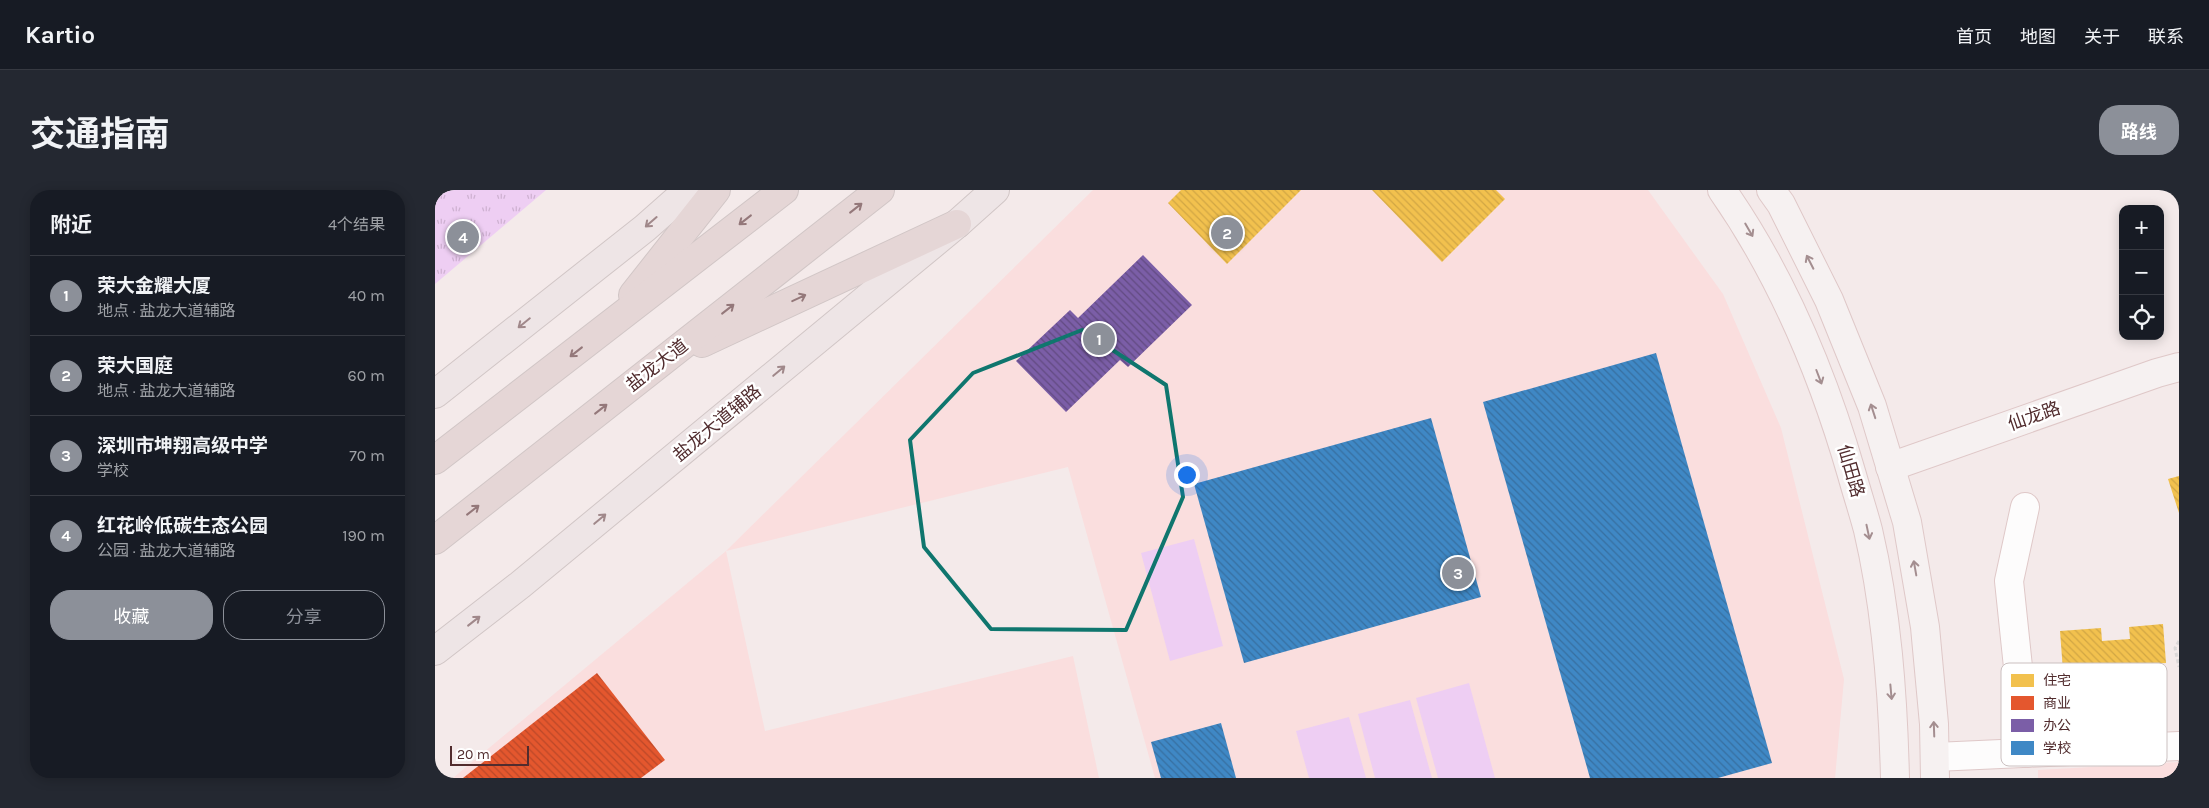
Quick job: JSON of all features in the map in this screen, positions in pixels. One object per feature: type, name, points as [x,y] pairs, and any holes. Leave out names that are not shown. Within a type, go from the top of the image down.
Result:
[{"type":"highway","points":[[605,330],[716,190]]},
{"type":"highway","points":[[435,460],[784,190]]},
{"type":"highway","name":"盐龙大道","points":[[435,540],[878,191]]},
{"type":"highway","points":[[660,363],[957,224]]},
{"type":"main road","points":[[435,394],[629,240],[688,190]]},
{"type":"main road","name":"盐龙大道辅路","points":[[435,651],[520,585],[957,224],[995,190]]},
{"type":"street","name":"仙田路","points":[[1722,190],[1748,227],[1796,319],[1837,424],[1868,530],[1886,634],[1894,728],[1895,778]]},
{"type":"street","points":[[1771,190],[1781,204],[1829,300],[1871,406],[1907,522],[1925,627],[1935,768],[2001,757]]},
{"type":"street","name":"仙龙路","points":[[1890,467],[2148,376],[2179,367]]},
{"type":"street","points":[[2018,663],[2009,581],[2025,507]]},
{"type":"path","points":[[2179,640],[2175,648],[2179,667]]},
{"type":"highlighted area","points":[[1082,330],[1166,385],[1183,497],[1126,630],[991,629],[924,547],[910,440],[973,373]]},
{"type":"shaded area","points":[[1093,190],[1648,190],[1723,294],[1781,428],[1844,679],[1835,778],[1155,778],[1068,467],[726,551]]},
{"type":"shaded area","points":[[726,551],[765,731],[1073,656],[1099,778],[453,778]]},
{"type":"shaded area","points":[[2179,762],[2179,778],[2038,778],[2038,770],[2108,766],[2167,766],[2167,763]]},
{"type":"green space","points":[[435,190],[546,190],[435,284]]},
{"type":"green space","points":[[1194,539],[1223,646],[1170,661],[1141,553]]},
{"type":"green space","points":[[1469,683],[1495,778],[1438,778],[1416,698]]},
{"type":"green space","points":[[1410,700],[1432,778],[1375,778],[1358,714]]},
{"type":"green space","points":[[1349,717],[1366,778],[1309,778],[1296,731]]},
{"type":"building: 住宅","points":[[1181,190],[1301,190],[1227,264],[1168,203]]},
{"type":"building: 住宅","points":[[1372,190],[1496,190],[1505,199],[1442,262]]},
{"type":"building: 住宅","points":[[2179,476],[2179,513],[2168,479]]},
{"type":"building: 住宅","points":[[2163,624],[2166,663],[2062,663],[2060,631],[2101,628],[2102,641],[2130,639],[2129,627]]},
{"type":"building: 商业","points":[[597,673],[665,760],[641,778],[463,778]]},
{"type":"building: 办公","points":[[1143,255],[1192,305],[1128,367],[1120,360],[1066,412],[1016,361],[1070,310],[1078,318]]},
{"type":"building: 学校","points":[[1656,353],[1772,763],[1718,778],[1590,778],[1483,402]]},
{"type":"building: 学校","points":[[1431,418],[1481,597],[1244,663],[1194,484]]},
{"type":"building: 学校","points":[[1221,723],[1236,778],[1161,778],[1151,742]]},
{"type":"place","name":"荣大国庭","points":[[1227,233]]},
{"type":"place","name":"红花岭低碳生态公园","points":[[463,237]]},
{"type":"place","name":"荣大金耀大厦","points":[[1099,339]]},
{"type":"place","name":"深圳市坤翔高级中学","points":[[1458,573]]}]
